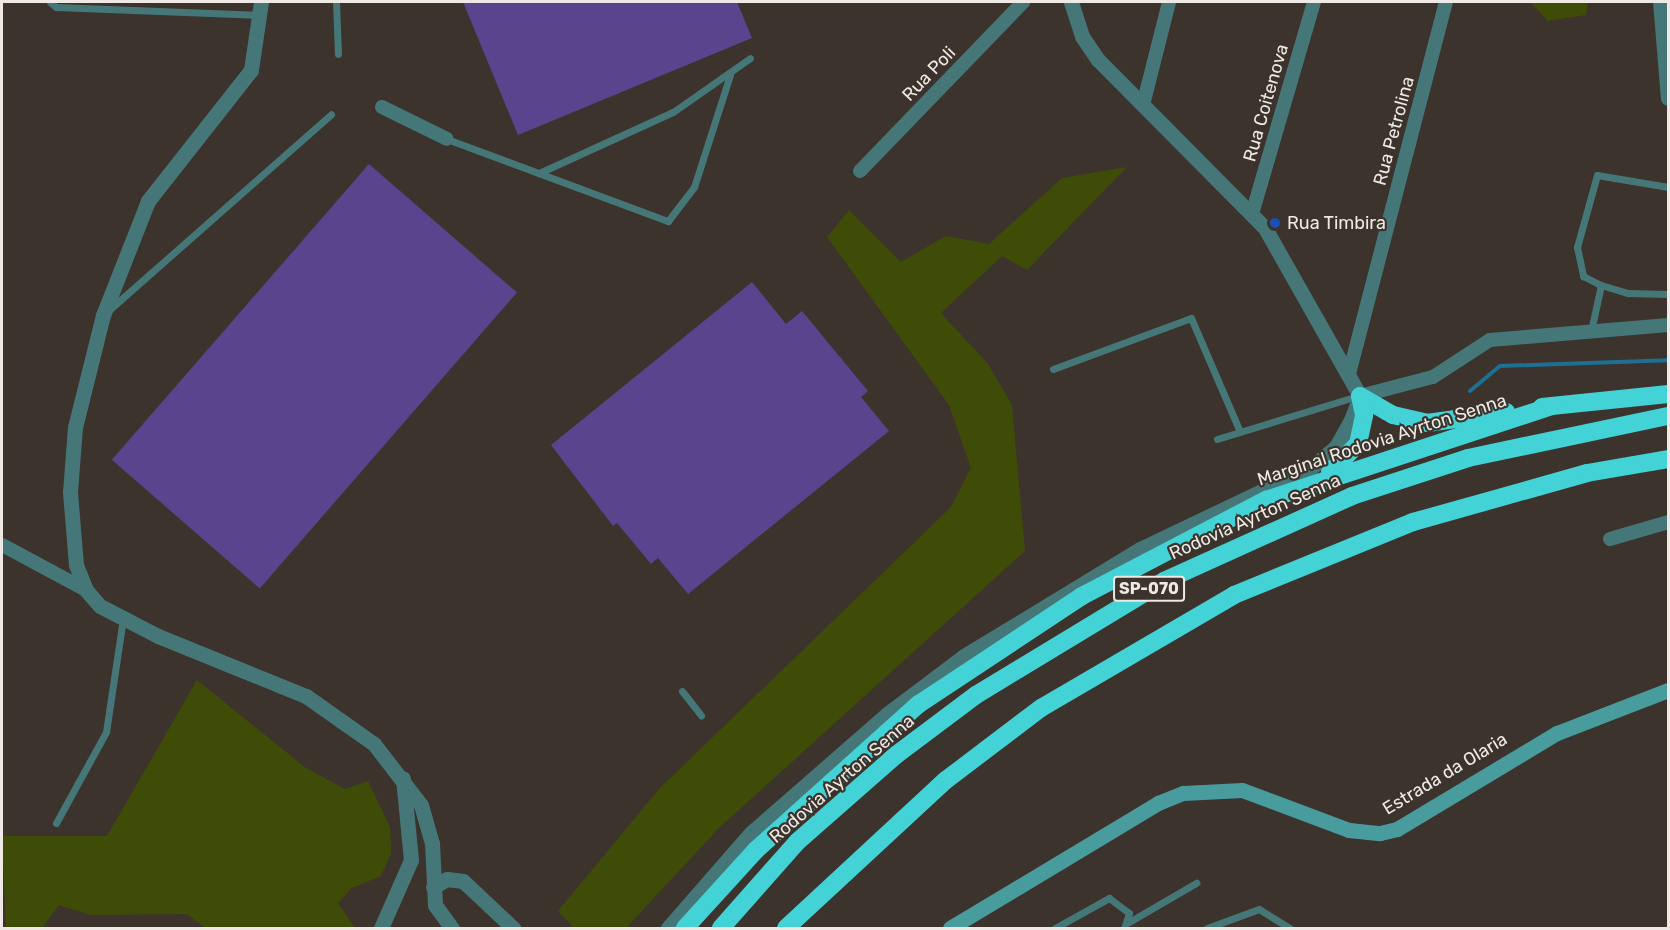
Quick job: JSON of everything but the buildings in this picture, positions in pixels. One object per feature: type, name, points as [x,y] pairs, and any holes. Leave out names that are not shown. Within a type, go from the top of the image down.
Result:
[{"type":"highway","points":[[1360,396],[1393,415],[1427,423],[1552,406],[1668,394]]},
{"type":"highway","points":[[1316,481],[1354,451],[1364,415],[1360,396]]},
{"type":"highway","name":"Marginal Rodovia Ayrton Senna","points":[[685,928],[816,794],[919,704],[974,665],[1198,531],[1316,481],[1552,406]]},
{"type":"highway","name":"Rodovia Ayrton Senna","points":[[721,928],[797,842],[896,755],[976,695],[1164,581],[1352,496],[1468,458],[1668,416]]},
{"type":"highway","name":"SP-070","points":[[786,928],[946,780],[1032,715],[1140,645],[1234,595],[1413,522],[1576,476],[1668,459]]},
{"type":"main road","name":"Estrada da Olaria","points":[[956,927],[1158,803],[1183,794],[1242,790],[1349,830],[1380,833],[1397,829],[1557,733],[1668,690]]},
{"type":"street","name":"Rua Poli","points":[[860,171],[1023,2]]},
{"type":"street","points":[[1071,2],[1082,36],[1098,60],[1252,214],[1360,396],[1433,377],[1490,340],[1668,325]]},
{"type":"street","points":[[1143,105],[1169,2]]},
{"type":"street","name":"Rua Coitenova","points":[[1252,214],[1314,2]]},
{"type":"street","name":"Rua Petrolina","points":[[1349,374],[1446,2]]},
{"type":"street","points":[[1660,2],[1668,99]]},
{"type":"street","points":[[86,590],[76,565],[70,492],[75,427],[103,315],[148,201],[251,70],[262,8]]},
{"type":"street","points":[[382,107],[447,139]]},
{"type":"street","name":"Marginal Rodovia Ayrton Senna","points":[[668,928],[751,833],[887,714],[964,656],[1140,549],[1312,468],[1336,447],[1360,396]]},
{"type":"street","points":[[1610,539],[1668,522]]},
{"type":"street","points":[[2,545],[86,590],[123,618],[306,696],[367,738],[403,778],[427,820],[435,905],[452,928]]},
{"type":"street","points":[[381,928],[411,860],[403,778]]},
{"type":"street","points":[[434,886],[447,879],[463,881],[513,928]]},
{"type":"lane","points":[[50,2],[56,6],[262,8]]},
{"type":"lane","points":[[336,2],[338,54]]},
{"type":"lane","points":[[539,173],[673,112],[730,75],[750,58]]},
{"type":"lane","points":[[447,139],[668,221],[694,187],[730,75]]},
{"type":"lane","points":[[103,315],[331,114]]},
{"type":"lane","points":[[1668,187],[1604,174],[1592,179],[1577,262],[1583,276],[1601,285],[1629,293],[1668,294]]},
{"type":"lane","points":[[1591,331],[1601,285]]},
{"type":"lane","points":[[1053,369],[1191,318],[1240,432]]},
{"type":"lane","points":[[1217,439],[1360,396]]},
{"type":"lane","points":[[56,823],[106,732],[123,618]]},
{"type":"lane","points":[[682,691],[701,715]]},
{"type":"lane","points":[[1054,928],[1109,898],[1120,901],[1126,925],[1196,883]]},
{"type":"lane","points":[[1207,928],[1259,909],[1289,928]]},
{"type":"green space","points":[[1530,2],[1588,2],[1586,15],[1548,21]]},
{"type":"green space","points":[[1127,167],[1027,270],[1002,256],[941,313],[988,364],[1012,405],[1025,551],[719,828],[626,928],[574,928],[558,911],[660,788],[951,507],[971,468],[949,405],[827,237],[849,210],[901,262],[946,236],[989,244],[1062,178]]},
{"type":"green space","points":[[197,680],[306,768],[345,789],[368,781],[390,827],[391,853],[381,876],[352,888],[338,903],[355,928],[206,928],[186,914],[90,915],[59,905],[42,928],[6,928],[2,836],[107,836]]},
{"type":"waterway","points":[[1470,391],[1500,366],[1668,360]]},
{"type":"place","name":"Rua Timbira","points":[[1275,223]]}]
